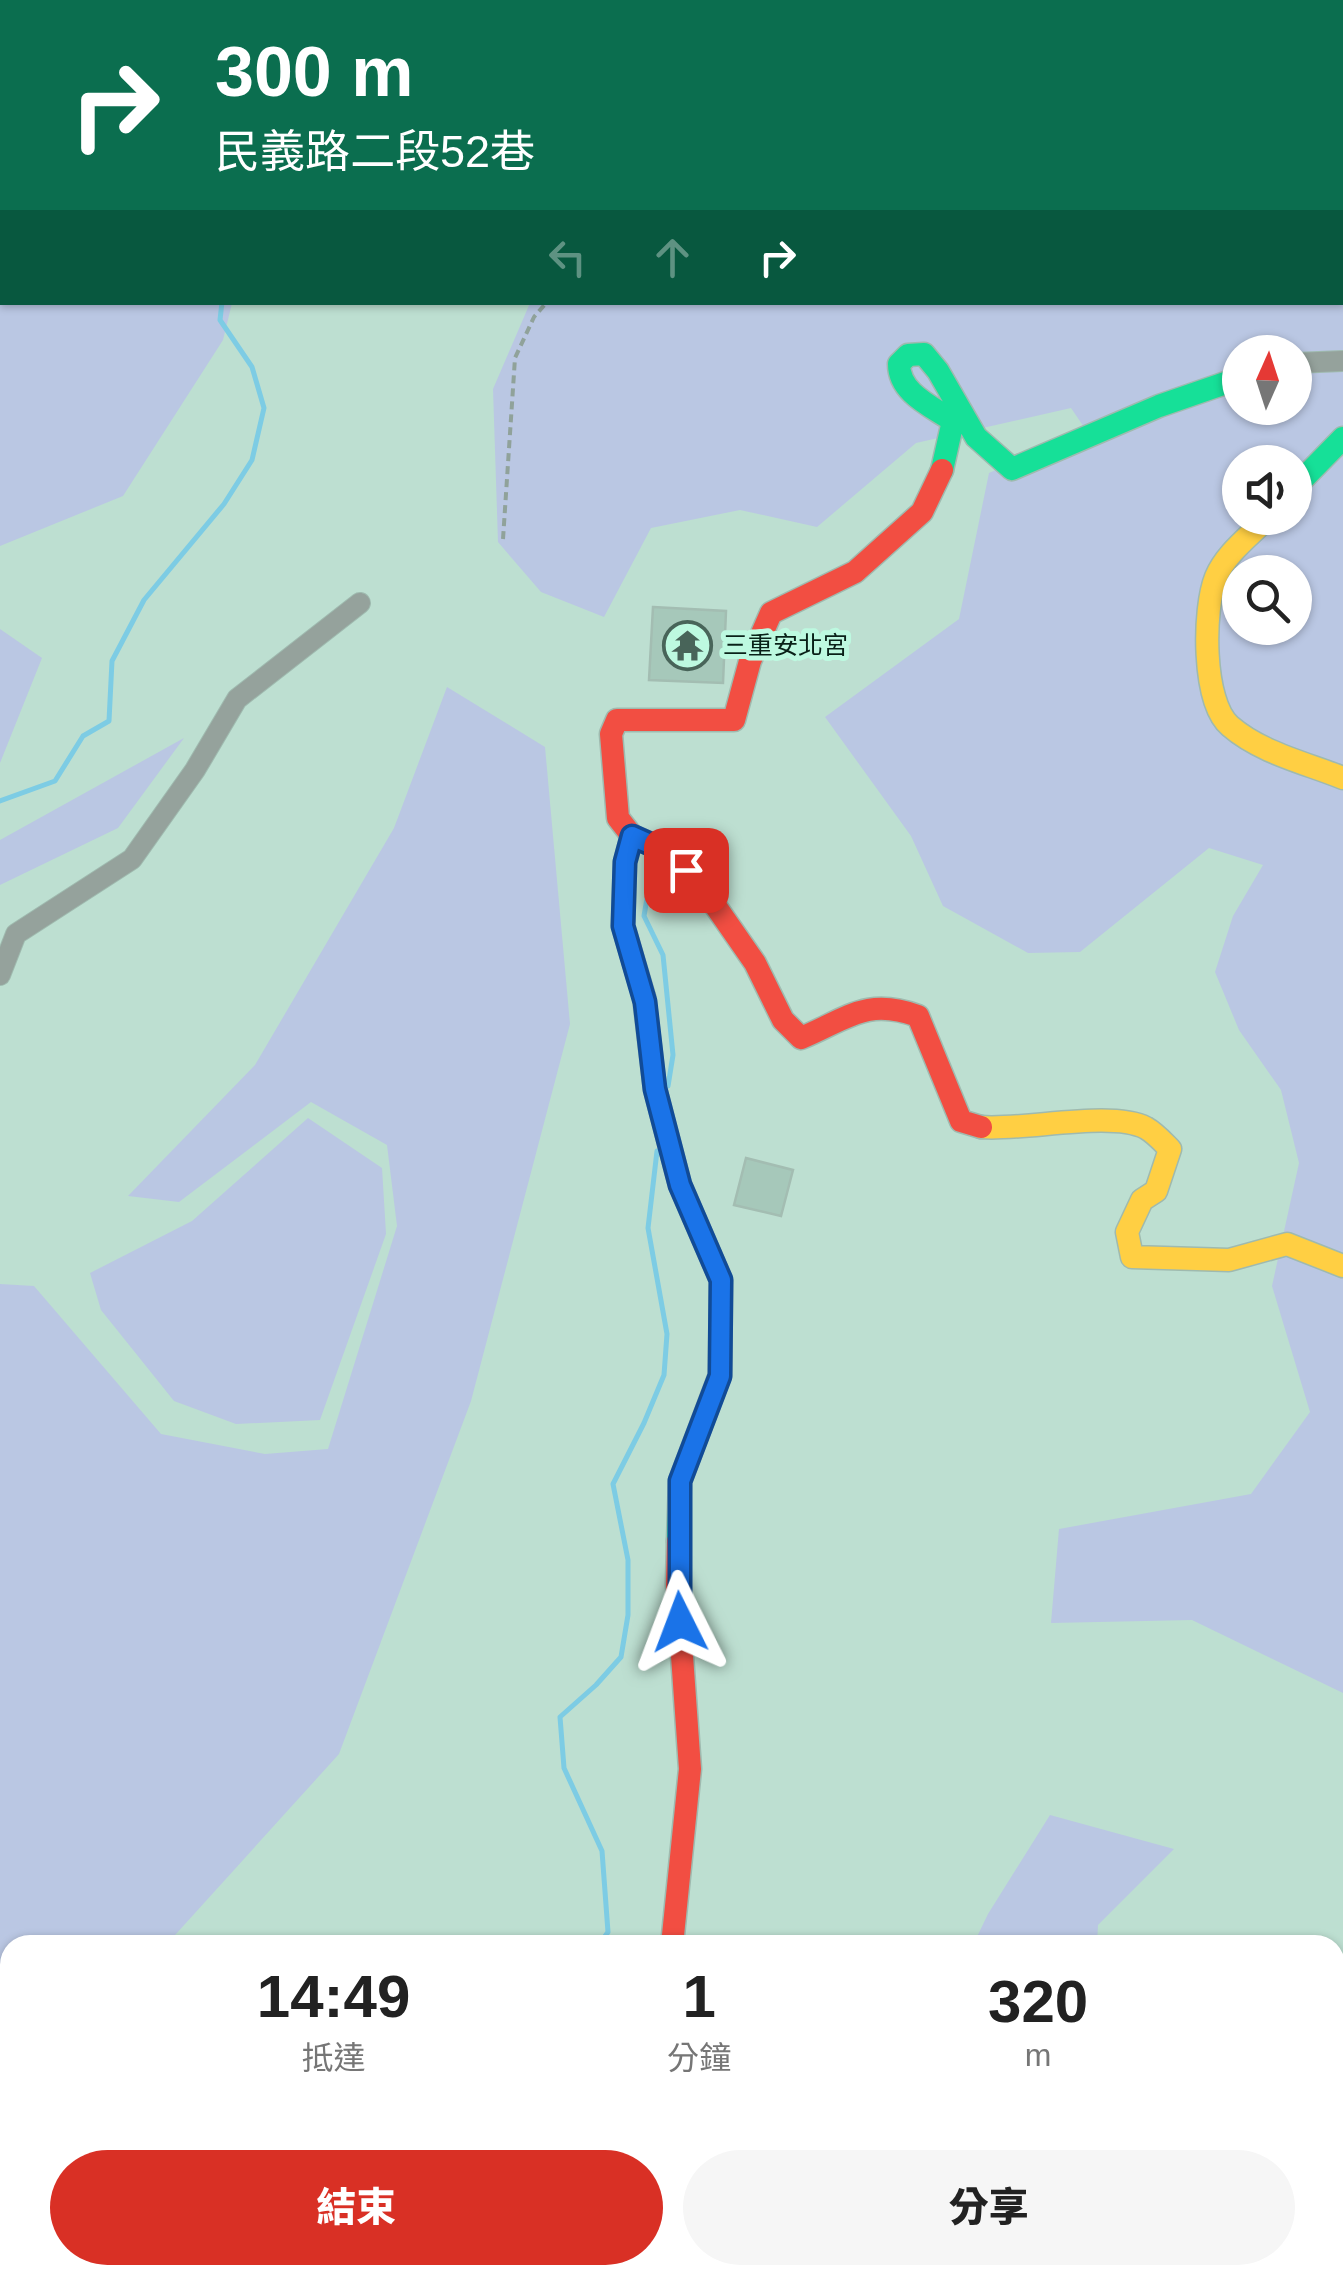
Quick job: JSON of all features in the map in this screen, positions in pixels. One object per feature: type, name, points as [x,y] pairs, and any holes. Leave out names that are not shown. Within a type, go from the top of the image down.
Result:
[{"type":"street","points":[[1222,384],[1159,406],[1012,469],[976,436],[924,354],[908,355],[899,364],[898,378],[908,390],[953,421],[945,462],[922,512],[855,572],[771,613],[750,661],[734,720],[618,720],[611,734],[618,818],[632,836],[668,852],[704,888],[755,962],[783,1020],[801,1038],[829,1028],[860,1008],[892,1004],[918,1016],[961,1121],[979,1130],[1098,1122],[1143,1126],[1170,1149],[1156,1191],[1142,1200],[1127,1232],[1132,1257],[1229,1260],[1287,1244],[1343,1266]]},
{"type":"street","points":[[1312,362],[1343,361]]},
{"type":"street","points":[[1312,470],[1343,438]]},
{"type":"street","points":[[1253,535],[1216,577],[1208,680],[1216,712],[1248,738],[1343,778]]},
{"type":"street","points":[[0,974],[16,934],[132,859],[195,770],[238,699],[360,603]]},
{"type":"street","points":[[632,836],[625,862],[623,926],[645,1002],[655,1089],[680,1185],[721,1280],[720,1376],[680,1481],[677,1585],[690,1769],[673,1935]]},
{"type":"path","points":[[503,539],[515,358],[534,316],[544,305]]},
{"type":"shaded area","points":[[0,305],[232,305],[223,340],[123,496],[0,546]]},
{"type":"shaded area","points":[[529,305],[1343,305],[1343,1693],[1192,1620],[1051,1623],[1059,1529],[1251,1494],[1310,1412],[1272,1286],[1299,1163],[1281,1090],[1239,1030],[1215,972],[1233,916],[1263,865],[1209,848],[1080,952],[1028,953],[943,906],[911,836],[825,717],[959,619],[989,473],[1086,430],[1071,408],[916,443],[817,527],[740,510],[651,528],[604,617],[541,592],[498,542],[493,389]]},
{"type":"shaded area","points":[[0,629],[42,658],[0,763]]},
{"type":"shaded area","points":[[447,687],[545,747],[570,1024],[471,1401],[339,1754],[175,1935],[0,1935],[0,1284],[34,1286],[161,1434],[265,1454],[328,1449],[397,1226],[387,1145],[311,1102],[179,1202],[128,1196],[255,1065],[394,828]]},
{"type":"shaded area","points":[[184,738],[118,828],[0,885],[0,840]]},
{"type":"shaded area","points":[[308,1118],[382,1168],[386,1234],[320,1420],[236,1424],[174,1401],[101,1310],[90,1273],[192,1221]]},
{"type":"shaded area","points":[[1050,1815],[1174,1849],[1098,1925],[1098,1935],[978,1935]]},
{"type":"building","name":"三重安北宮","points":[[653,607],[726,611],[723,683],[649,680]]},
{"type":"building","points":[[746,1158],[793,1170],[781,1216],[734,1205]]},
{"type":"waterway","points":[[0,801],[55,781],[83,736],[109,721],[112,661],[144,600],[224,504],[252,460],[264,408],[252,367],[220,320],[222,305]]},
{"type":"waterway","points":[[652,869],[644,916],[663,955],[673,1055],[668,1086]]},
{"type":"waterway","points":[[606,1935],[602,1851],[564,1768],[560,1717],[621,1657],[628,1615],[628,1560],[613,1484],[664,1375],[667,1334],[648,1228],[657,1151]]},
{"type":"traffic: fast","points":[[942,470],[953,421],[918,398],[904,383],[899,364],[908,355],[924,354],[976,437],[1012,469],[1159,406],[1222,384]]},
{"type":"traffic: fast","points":[[1312,470],[1343,438]]},
{"type":"traffic: fast","points":[[644,997],[655,1089],[680,1185],[721,1280],[720,1375],[680,1481],[678,1541]]},
{"type":"traffic: slow","points":[[1250,535],[1220,568],[1212,592],[1207,632],[1214,697],[1221,714],[1242,735],[1343,778]]},
{"type":"traffic: slow","points":[[981,1127],[1112,1121],[1131,1123],[1156,1135],[1170,1149],[1156,1191],[1142,1200],[1127,1232],[1132,1257],[1229,1260],[1287,1244],[1343,1266]]},
{"type":"traffic: jam","points":[[632,836],[618,818],[611,734],[617,720],[734,720],[750,661],[771,613],[855,572],[922,512],[942,470]]},
{"type":"traffic: jam","points":[[644,997],[623,926],[625,862],[632,836],[668,852],[703,888],[755,963],[783,1020],[801,1038],[870,1010],[918,1016],[961,1121],[981,1127]]},
{"type":"traffic: jam","points":[[673,1935],[690,1769],[677,1585],[678,1541]]},
{"type":"place","name":"三重安北宮","points":[[688,645]]},
{"type":"route","points":[[680,1622],[680,1481],[720,1376],[721,1280],[680,1185],[655,1089],[645,1002],[623,926],[625,862],[632,836],[668,852],[686,870]]}]
